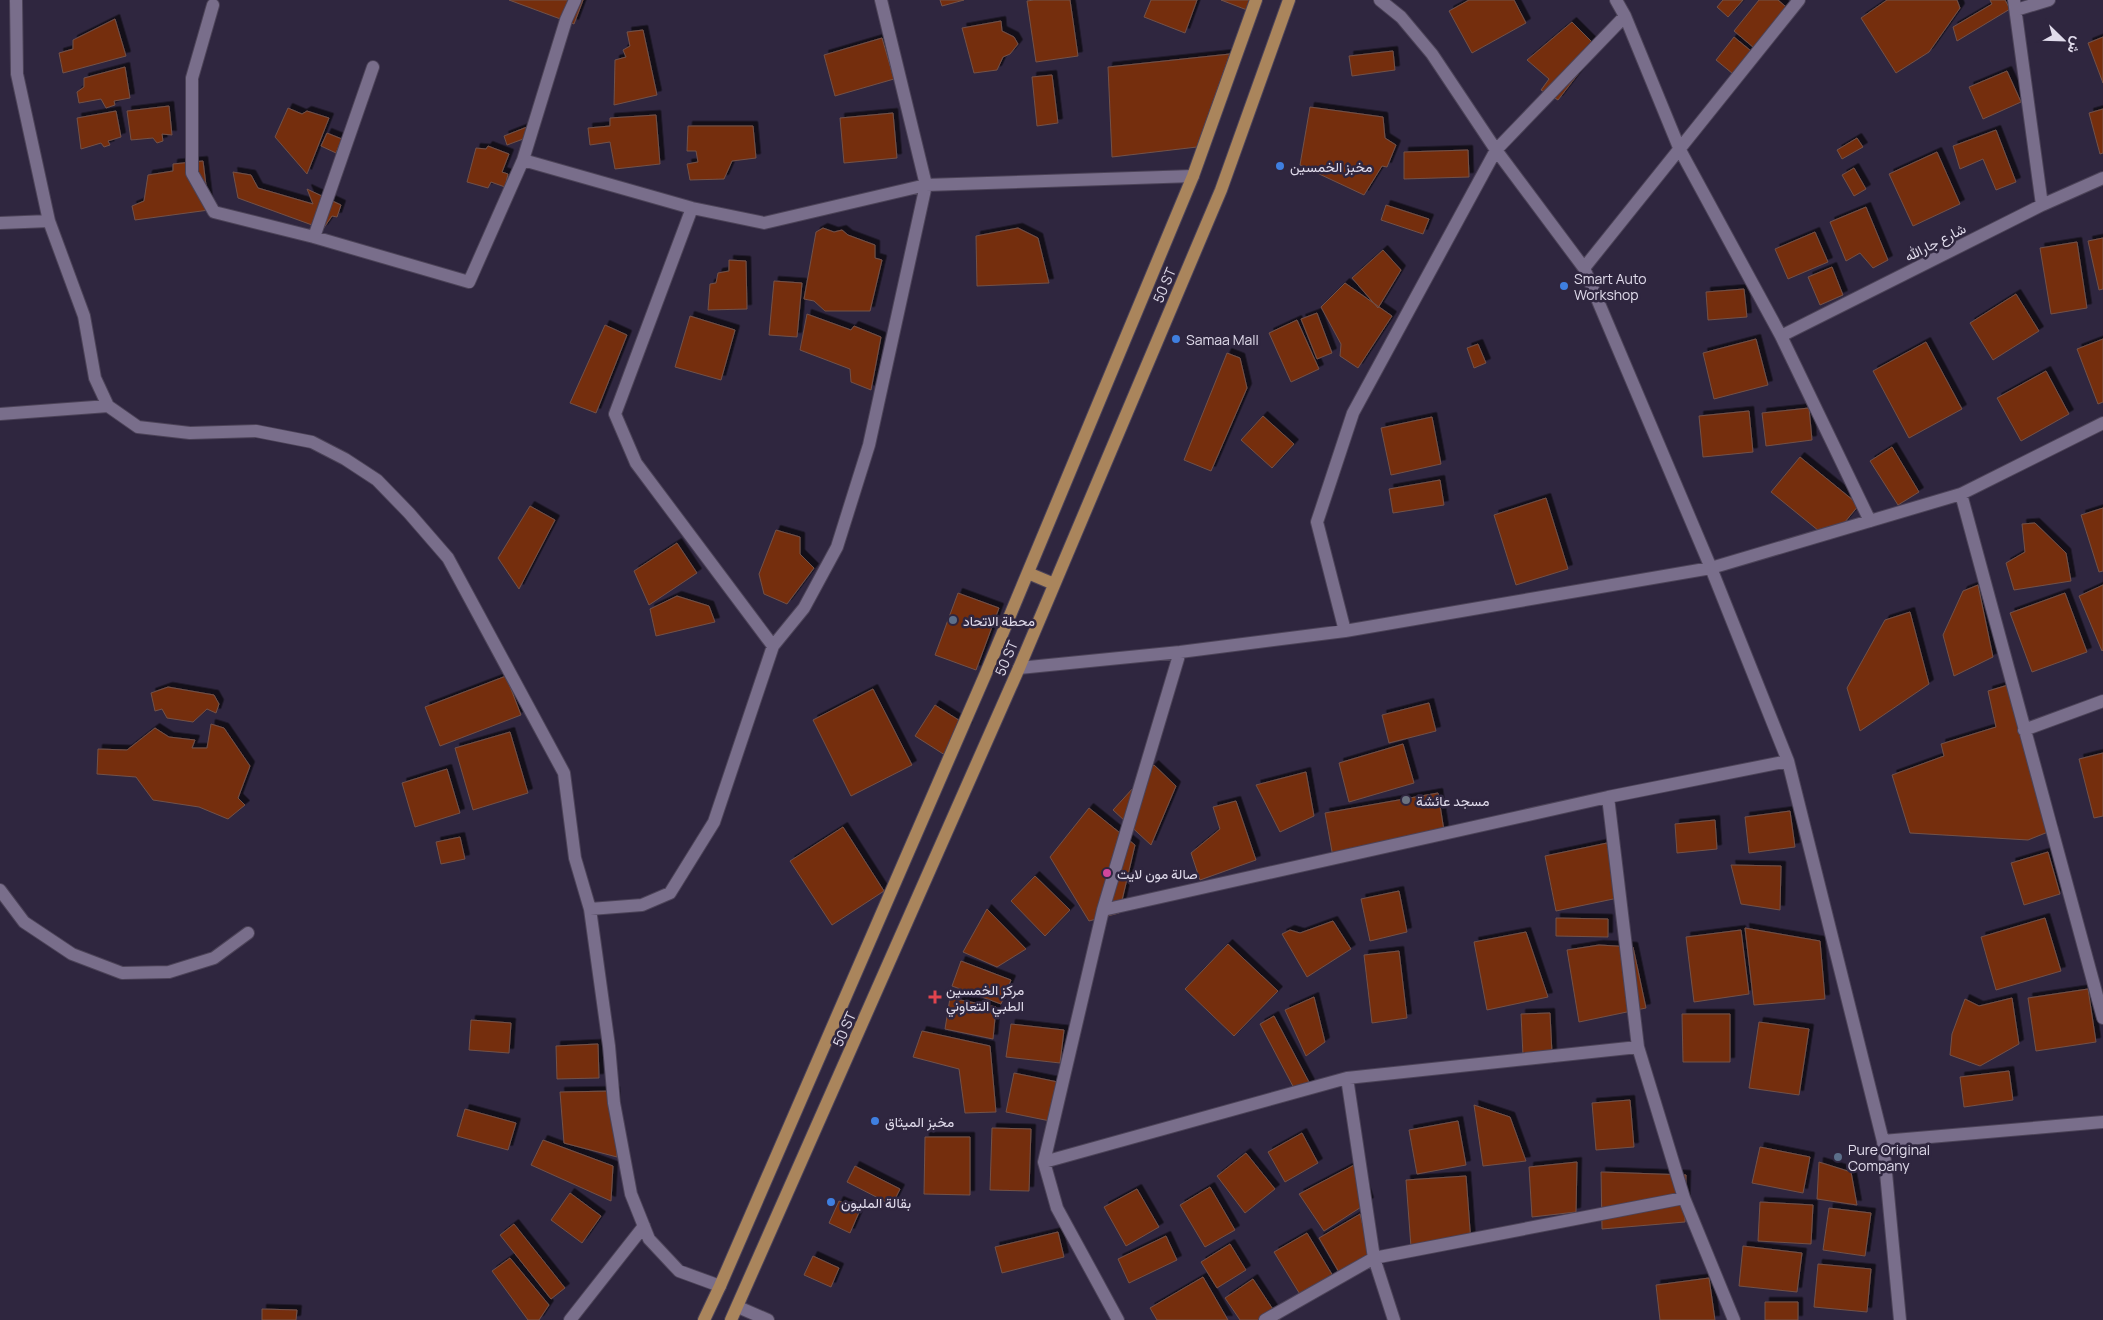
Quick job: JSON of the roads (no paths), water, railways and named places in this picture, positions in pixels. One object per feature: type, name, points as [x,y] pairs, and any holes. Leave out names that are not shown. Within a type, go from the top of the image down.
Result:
[{"type":"main road","name":"50 ST","points":[[704,1320],[1028,573],[1193,176],[1256,0]]},
{"type":"main road","name":"50 ST","points":[[731,1320],[1019,668],[1221,190],[1289,0]]},
{"type":"main road","points":[[1028,573],[1054,584]]},
{"type":"street","points":[[16,0],[17,74],[49,222],[84,316],[94,378],[108,406],[138,427],[190,433],[256,431],[312,442],[345,459],[377,480],[409,512],[448,558],[564,773],[574,858],[590,909],[614,1103],[631,1194],[649,1239],[679,1271],[720,1286]]},
{"type":"street","points":[[213,5],[192,78],[192,174],[214,212],[314,237],[469,282],[523,160],[566,20],[575,0]]},
{"type":"street","points":[[590,909],[642,905],[670,894],[714,822],[773,646],[804,608],[837,547],[869,445],[926,185],[880,0]]},
{"type":"street","points":[[1380,0],[1401,17],[1432,54],[1496,150],[1584,268],[1788,760],[1883,1140],[1900,1320]]},
{"type":"street","points":[[1616,0],[1625,16],[1680,150],[1781,336],[1870,521]]},
{"type":"street","points":[[1584,268],[1799,0]]},
{"type":"street","points":[[2042,205],[2015,5],[2049,0]]},
{"type":"street","points":[[1345,631],[1317,522],[1353,413],[1496,150],[1625,16]]},
{"type":"street","points":[[314,237],[374,68]]},
{"type":"street","points":[[523,160],[692,208],[764,223],[926,185],[1193,176]]},
{"type":"street","name":"شارع جارالله","points":[[1781,336],[2042,205],[2103,178]]},
{"type":"street","points":[[692,208],[615,414],[636,464],[773,646]]},
{"type":"street","points":[[0,223],[49,222]]},
{"type":"street","points":[[0,414],[108,406]]},
{"type":"street","points":[[1019,668],[1180,652],[1345,631],[1710,568],[1961,494],[2103,423]]},
{"type":"street","points":[[1961,494],[2103,1018]]},
{"type":"street","points":[[1118,1320],[1057,1208],[1044,1162],[1103,910],[1180,652]]},
{"type":"street","points":[[2024,730],[2103,701]]},
{"type":"street","points":[[1103,910],[1608,797],[1788,760]]},
{"type":"street","points":[[1608,797],[1638,1047],[1684,1198],[1734,1320]]},
{"type":"street","points":[[0,890],[24,922],[72,954],[122,973],[169,972],[214,958],[248,933]]},
{"type":"street","points":[[1044,1162],[1347,1078],[1638,1047]]},
{"type":"street","points":[[1347,1078],[1374,1258],[1394,1320]]},
{"type":"street","points":[[1883,1140],[2103,1122]]},
{"type":"street","points":[[1265,1320],[1374,1258],[1684,1198]]},
{"type":"street","points":[[570,1320],[644,1226]]},
{"type":"street","points":[[738,1306],[768,1320]]},
{"type":"place","name":"مخبز الخمسين","points":[[1280,166]]},
{"type":"place","name":"Smart Auto Workshop","points":[[1564,286]]},
{"type":"place","name":"Samaa Mall","points":[[1176,339]]},
{"type":"place","name":"محطة الاتحاد","points":[[953,620]]},
{"type":"place","name":"مسجد عائشة","points":[[1406,800]]},
{"type":"place","name":"صالة مون لايت","points":[[1107,873]]},
{"type":"place","name":"مركز الخمسين الطبي التعاوني","points":[[935,997]]},
{"type":"place","name":"مخبز الميثاق","points":[[875,1121]]},
{"type":"place","name":"Pure Original Company","points":[[1838,1157]]},
{"type":"place","name":"بقالة المليون","points":[[831,1202]]}]
